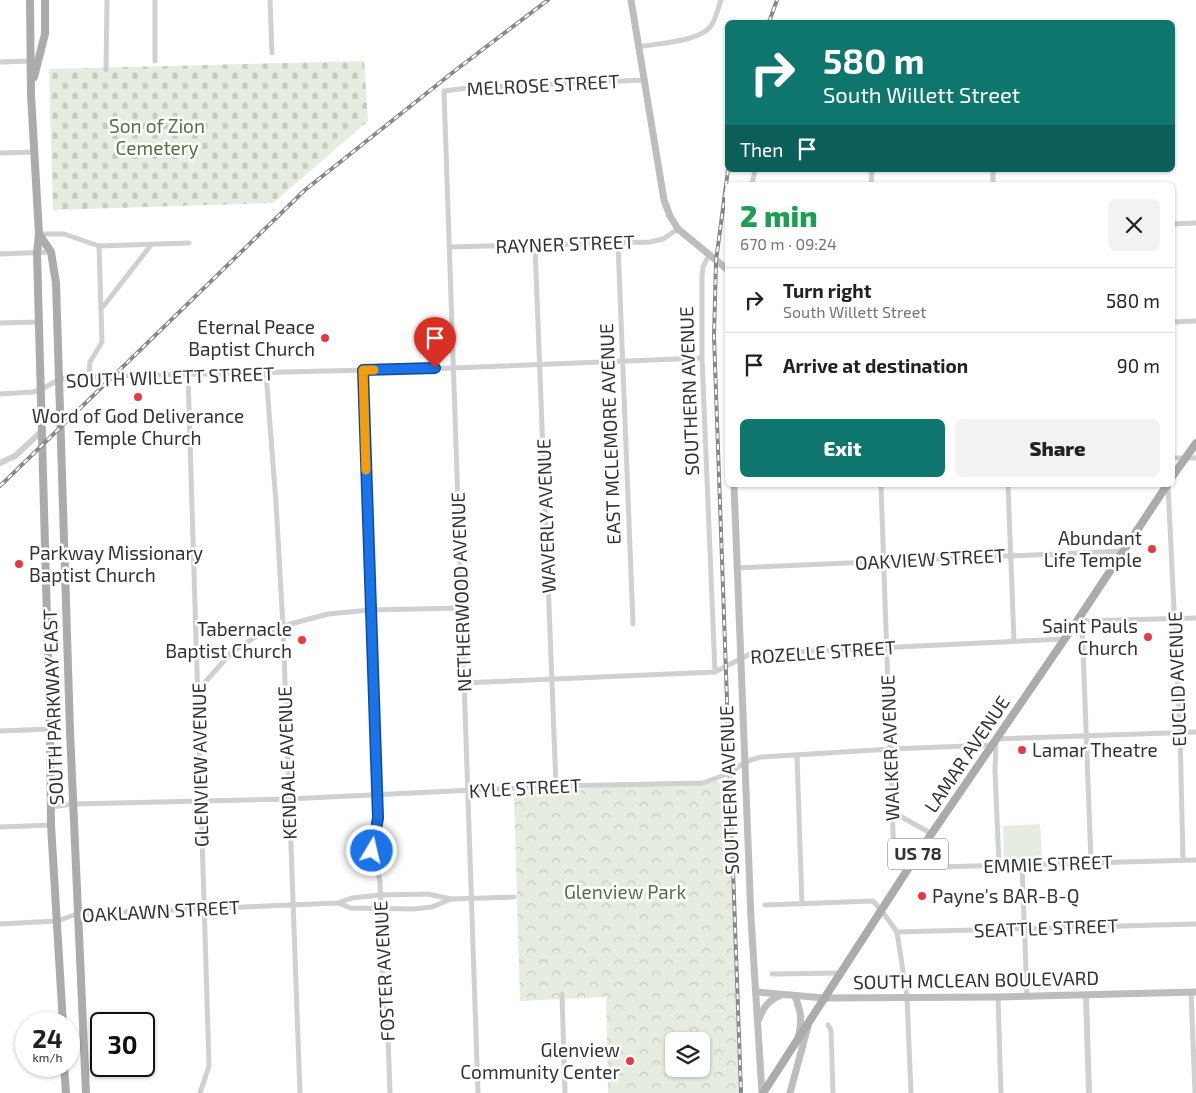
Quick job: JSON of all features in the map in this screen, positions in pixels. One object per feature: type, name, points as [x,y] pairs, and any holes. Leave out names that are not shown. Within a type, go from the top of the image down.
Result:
[{"type":"main road","name":"SOUTH PARKWAY EAST","points":[[30,0],[34,61],[31,95],[39,234],[36,253],[51,825],[62,1012]]},
{"type":"main road","name":"SOUTH PARKWAY EAST","points":[[34,61],[45,28],[45,0]]},
{"type":"main road","points":[[631,0],[664,200],[670,216],[678,228],[725,268]]},
{"type":"main road","name":"SOUTH PARKWAY EAST","points":[[39,234],[51,252],[56,277],[77,914],[86,1093]]},
{"type":"main road","points":[[1175,473],[1196,444]]},
{"type":"main road","name":"SOUTHERN AVENUE","points":[[734,487],[751,918],[762,1093]]},
{"type":"main road","name":"LAMAR AVENUE","points":[[762,1093],[808,1026],[824,998],[917,855],[1065,639],[1080,621],[1123,551],[1167,487]]},
{"type":"main road","name":"SOUTH MCLEAN BOULEVARD","points":[[756,992],[824,998],[998,997],[1194,992]]},
{"type":"main road","points":[[758,1021],[764,1007],[772,999],[782,994]]},
{"type":"main road","points":[[795,996],[801,1010],[802,1019],[797,1042]]},
{"type":"main road","points":[[790,1093],[808,1026]]},
{"type":"main road","points":[[65,1077],[66,1093]]},
{"type":"street","points":[[106,70],[107,0]]},
{"type":"street","points":[[155,0],[155,61]]},
{"type":"street","points":[[270,0],[272,52]]},
{"type":"street","points":[[639,47],[692,38],[704,34],[712,25],[721,0]]},
{"type":"street","points":[[0,62],[34,61]]},
{"type":"street","name":"MELROSE STREET","points":[[444,91],[467,88],[643,80]]},
{"type":"street","name":"NETHERWOOD AVENUE","points":[[444,91],[478,1093]]},
{"type":"street","points":[[0,153],[34,152]]},
{"type":"street","points":[[1175,224],[1196,223]]},
{"type":"street","name":"RAYNER STREET","points":[[449,247],[650,242],[663,239],[678,228]]},
{"type":"street","points":[[39,234],[64,234],[99,246],[189,243]]},
{"type":"street","name":"EAST MCLEMORE AVENUE","points":[[618,243],[633,624]]},
{"type":"street","points":[[102,308],[151,245]]},
{"type":"street","points":[[89,377],[90,362],[102,342],[99,246]]},
{"type":"street","name":"WAVERLY AVENUE","points":[[535,246],[556,786]]},
{"type":"street","points":[[0,254],[51,252]]},
{"type":"street","name":"SOUTHERN AVENUE","points":[[709,255],[703,267],[702,276],[702,358],[715,672]]},
{"type":"street","points":[[1175,322],[1196,321]]},
{"type":"street","points":[[0,323],[38,322]]},
{"type":"street","name":"SOUTH WILLETT STREET","points":[[0,394],[32,392],[40,390],[60,379],[89,377],[453,368],[702,358]]},
{"type":"street","name":"FOSTER AVENUE","points":[[363,370],[378,818],[372,851],[380,881],[384,999],[388,1035],[390,1093]]},
{"type":"street","name":"KENDALE AVENUE","points":[[266,373],[283,626],[300,1093]]},
{"type":"street","name":"GLENVIEW AVENUE","points":[[188,375],[208,1066],[200,1093]]},
{"type":"street","points":[[0,463],[15,456],[42,431]]},
{"type":"street","points":[[1175,458],[1196,458]]},
{"type":"street","name":"WALKER AVENUE","points":[[881,487],[894,861]]},
{"type":"street","points":[[1008,487],[1014,641]]},
{"type":"street","name":"EUCLID AVENUE","points":[[1168,487],[1180,733],[1183,860]]},
{"type":"street","name":"OAKVIEW STREET","points":[[736,568],[1123,551]]},
{"type":"street","points":[[198,690],[231,653],[258,635],[283,626],[328,614],[370,610],[461,608]]},
{"type":"street","points":[[1091,862],[1080,621],[1196,618]]},
{"type":"street","name":"ROZELLE STREET","points":[[464,682],[715,672],[750,654],[1065,639]]},
{"type":"street","points":[[0,732],[50,730]]},
{"type":"street","name":"KYLE STREET","points":[[51,807],[73,804],[288,799],[556,786],[703,783],[730,773],[744,762],[761,757],[1086,736],[1196,732]]},
{"type":"street","points":[[994,742],[999,866]]},
{"type":"street","points":[[797,756],[802,904]]},
{"type":"street","points":[[892,806],[900,816],[932,834]]},
{"type":"street","points":[[0,827],[51,825]]},
{"type":"street","name":"EMMIE STREET","points":[[917,855],[939,867],[1183,860]]},
{"type":"street","points":[[1183,860],[1196,860]]},
{"type":"street","points":[[1022,865],[1026,929],[1027,996]]},
{"type":"street","points":[[338,903],[352,898],[380,895],[428,894],[451,899],[514,897]]},
{"type":"street","points":[[338,903],[351,908],[414,909],[432,907],[451,899]]},
{"type":"street","points":[[765,905],[872,901],[882,911],[896,932],[907,997],[911,1093]]},
{"type":"street","name":"OAKLAWN STREET","points":[[0,924],[57,921],[77,914],[338,903]]},
{"type":"street","name":"SEATTLE STREET","points":[[896,932],[1196,924]]},
{"type":"street","name":"SOUTH MCLEAN BOULEVARD","points":[[772,974],[841,973]]},
{"type":"street","points":[[1194,992],[1195,1093]]},
{"type":"street","points":[[562,994],[565,1093]]},
{"type":"street","points":[[1086,995],[1088,1093]]},
{"type":"street","points":[[998,997],[1001,1093]]},
{"type":"street","points":[[828,1025],[831,1030],[833,1093]]},
{"type":"green space","name":"Son of Zion Cemetery","points":[[364,61],[368,121],[273,203],[53,210],[49,69]]},
{"type":"green space","name":"Glenview Park","points":[[728,781],[739,1093],[608,1093],[606,997],[520,1001],[514,792]]},
{"type":"green space","points":[[1040,824],[1042,861],[1004,863],[1003,826]]},
{"type":"railway","points":[[0,486],[305,190],[457,69],[548,0]]},
{"type":"railway","points":[[770,20],[777,0]]},
{"type":"railway","points":[[726,182],[728,172]]},
{"type":"railway","points":[[725,193],[716,261],[714,336],[741,1093]]},
{"type":"slow traffic","points":[[366,470],[363,370],[374,370]]},
{"type":"place","name":"Eternal Peace Baptist Church","points":[[325,338]]},
{"type":"place","name":"Word of God Deliverance Temple Church","points":[[138,397]]},
{"type":"place","name":"Abundant Life Temple","points":[[1152,549]]},
{"type":"place","name":"Parkway Missionary Baptist Church","points":[[19,564]]},
{"type":"place","name":"Saint Pauls Church","points":[[1148,637]]},
{"type":"place","name":"Tabernacle Baptist Church","points":[[302,640]]},
{"type":"place","name":"Lamar Theatre","points":[[1022,750]]},
{"type":"place","name":"Payne's BAR-B-Q","points":[[922,896]]},
{"type":"place","name":"Glenview Community Center","points":[[630,1061]]},
{"type":"route","points":[[372,851],[378,818],[363,370],[435,368]]}]
